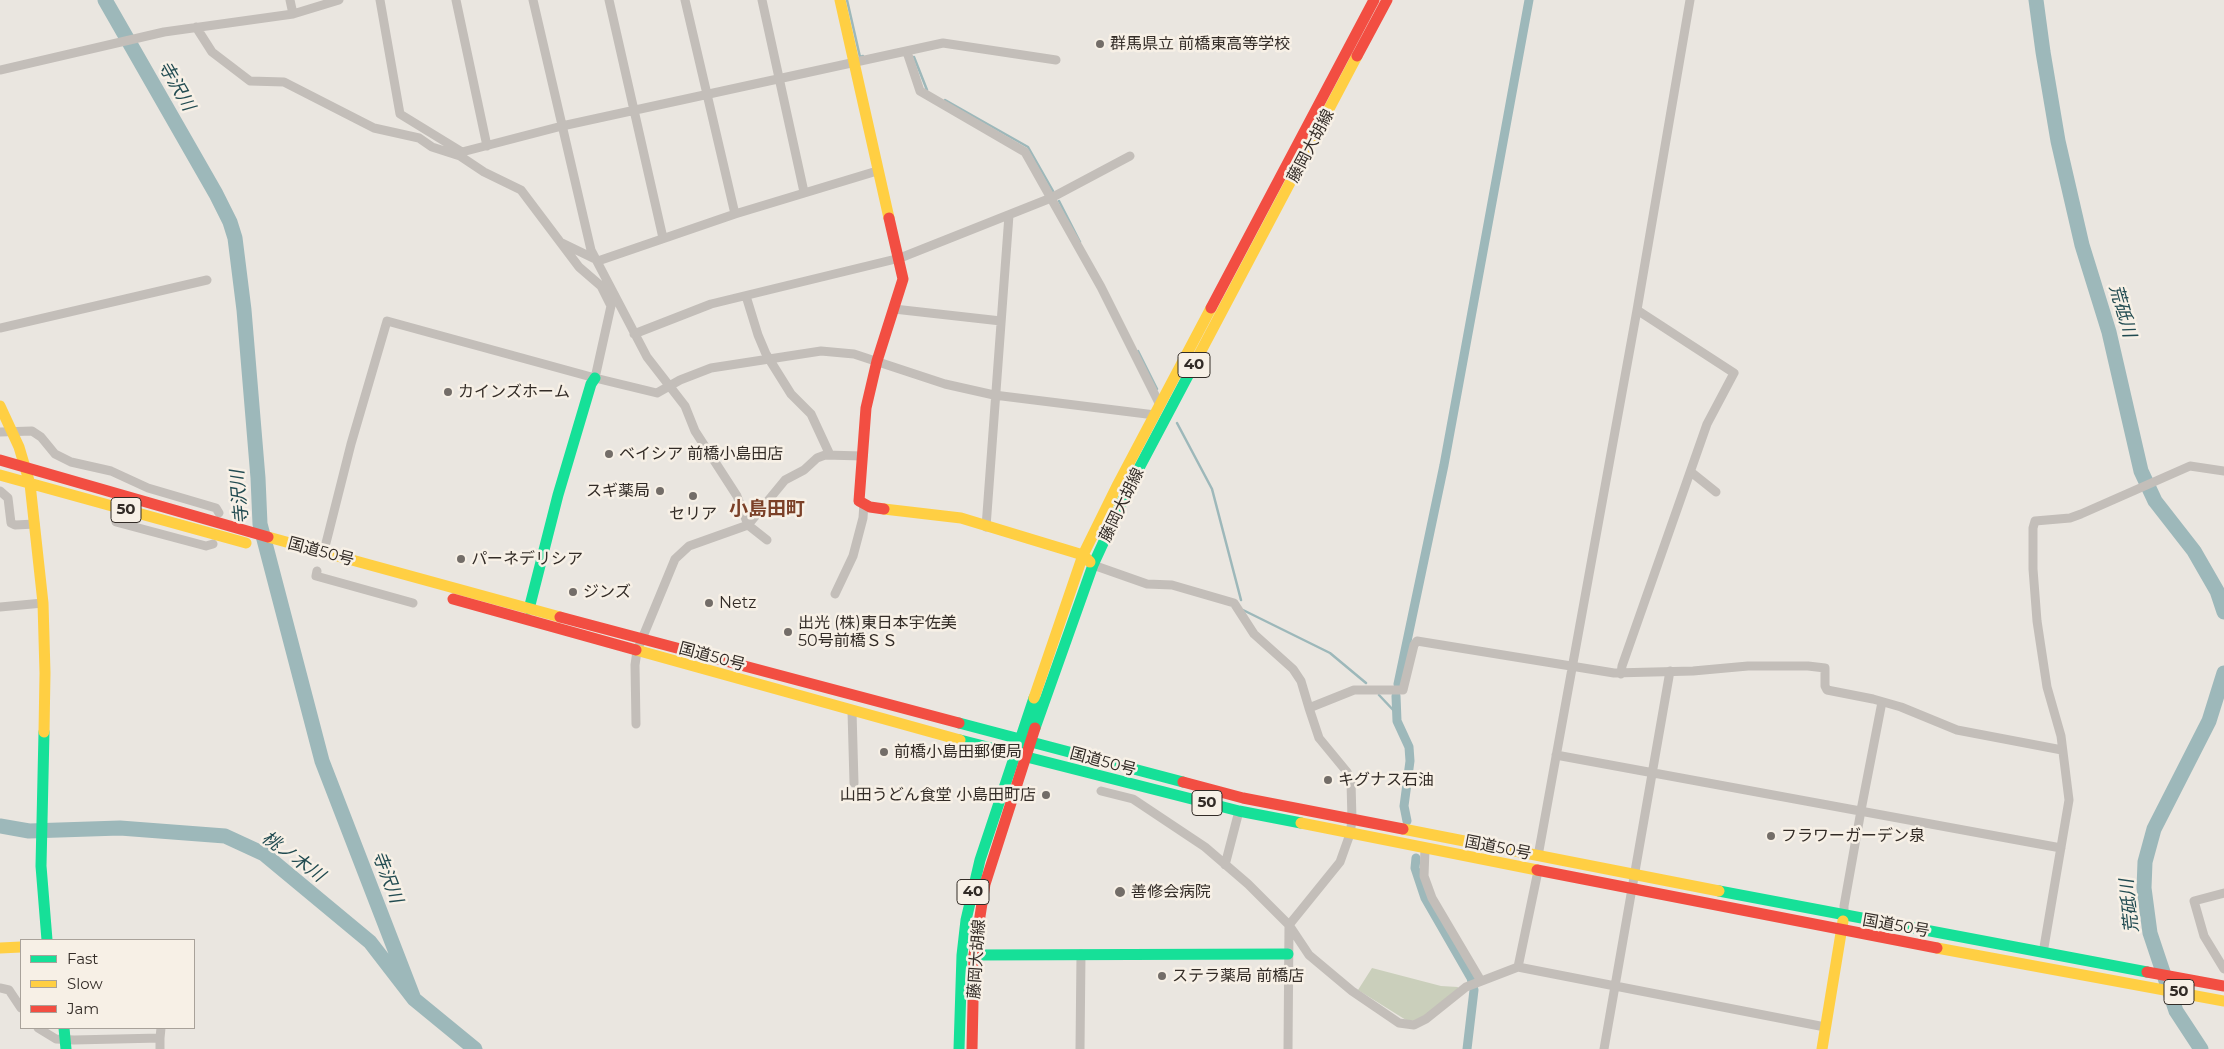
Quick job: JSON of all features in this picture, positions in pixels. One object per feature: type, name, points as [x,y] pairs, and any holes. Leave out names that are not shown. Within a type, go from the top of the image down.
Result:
[{"type":"main road","points":[[840,0],[877,171],[900,258],[903,278],[877,361],[866,408],[860,501],[870,507],[961,518],[986,527],[1040,540],[1083,555],[1093,565]]},
{"type":"main road","name":"藤岡大胡線","points":[[959,1049],[962,955],[966,920],[980,860],[1014,754],[1083,555],[1118,484],[1374,0]]},
{"type":"main road","name":"藤岡大胡線","points":[[972,1049],[974,956],[985,884],[1030,743],[1093,565],[1128,489],[1387,0]]},
{"type":"main road","points":[[529,609],[561,486],[594,378]]},
{"type":"main road","points":[[0,406],[12,430],[30,484],[43,602],[45,673],[42,866],[47,939]]},
{"type":"main road","name":"国道50号","points":[[0,460],[248,532],[529,609],[1243,798],[1844,916],[2224,986]]},
{"type":"main road","name":"国道50号","points":[[0,475],[852,711],[1026,758],[1239,811],[1842,930],[2222,1000]]},
{"type":"main road","points":[[1822,1049],[1844,916]]},
{"type":"main road","points":[[0,948],[20,947]]},
{"type":"main road","points":[[974,956],[1288,954]]},
{"type":"street","points":[[290,0],[293,14]]},
{"type":"street","points":[[0,70],[196,27],[293,14],[339,0]]},
{"type":"street","points":[[380,0],[400,114],[461,154],[484,172],[521,190],[579,267],[601,286],[611,306],[594,378]]},
{"type":"street","points":[[456,0],[487,146]]},
{"type":"street","points":[[533,0],[591,250],[647,357],[685,406],[695,431],[737,496],[748,525],[767,540]]},
{"type":"street","points":[[609,0],[662,238]]},
{"type":"street","points":[[685,0],[734,214]]},
{"type":"street","points":[[762,0],[804,192]]},
{"type":"street","points":[[1538,856],[1637,310],[1690,0]]},
{"type":"street","points":[[196,27],[212,52],[250,81],[284,82],[374,128],[419,138],[432,147],[461,154],[562,126],[854,64],[943,43],[1056,60]]},
{"type":"street","points":[[326,543],[351,444],[387,321],[594,378],[657,393],[680,380],[711,368],[821,351],[854,354],[907,373],[994,395],[1157,410],[1101,287],[1025,152],[920,91],[907,52]]},
{"type":"street","points":[[634,334],[711,304],[900,258],[1051,198],[1130,156]]},
{"type":"street","points":[[560,241],[598,261],[734,214],[877,171]]},
{"type":"street","points":[[986,527],[994,395],[1009,215]]},
{"type":"street","points":[[0,328],[207,280]]},
{"type":"street","points":[[746,296],[766,354],[791,394],[810,414],[830,455]]},
{"type":"street","points":[[894,310],[1000,321]]},
{"type":"street","points":[[1621,674],[1622,666],[1707,424],[1734,373],[1637,310]]},
{"type":"street","points":[[0,432],[12,430],[37,433],[55,454],[71,462],[111,471],[148,488],[216,508],[220,513]]},
{"type":"street","points":[[636,724],[634,665],[636,651],[675,559],[689,546],[748,525],[785,480],[804,470],[817,458],[830,455],[863,456]]},
{"type":"street","points":[[2042,953],[2069,804],[2060,736],[2047,687],[2037,620],[2033,569],[2033,528],[2035,521],[2070,518],[2121,498],[2190,466],[2224,470]]},
{"type":"street","points":[[1691,472],[1716,492]]},
{"type":"street","points":[[0,491],[8,498],[12,523],[15,525],[35,524]]},
{"type":"street","points":[[835,594],[853,556],[863,518],[864,503]]},
{"type":"street","points":[[116,522],[206,546],[213,544]]},
{"type":"street","points":[[1093,565],[1147,584],[1172,585],[1234,603],[1254,634],[1293,669],[1301,681],[1319,738],[1347,772],[1351,782],[1352,820],[1350,834],[1340,862],[1289,925],[1288,1049]]},
{"type":"street","points":[[317,572],[316,576],[412,603]]},
{"type":"street","points":[[0,607],[43,602]]},
{"type":"street","points":[[1309,708],[1354,690],[1403,690],[1414,644],[1417,641],[1573,668],[1621,674],[1693,671],[1748,666],[1808,666],[1824,668],[1827,690],[1882,702],[1957,730],[2062,750]]},
{"type":"street","points":[[1604,1049],[1670,671]]},
{"type":"street","points":[[1844,916],[1844,906],[1882,702]]},
{"type":"street","points":[[852,711],[854,784]]},
{"type":"street","points":[[1556,755],[2061,848]]},
{"type":"street","points":[[1101,791],[1133,798],[1204,847],[1289,925],[1309,955],[1352,991],[1399,1023],[1414,1025],[1426,1019],[1466,987],[1518,967],[1825,1027]]},
{"type":"street","points":[[1225,865],[1239,811]]},
{"type":"street","points":[[1425,849],[1424,876],[1432,898],[1481,981]]},
{"type":"street","points":[[1518,967],[1538,871]]},
{"type":"street","points":[[2224,893],[2194,901],[2204,936],[2224,968]]},
{"type":"street","points":[[1080,1049],[1081,954]]},
{"type":"street","points":[[0,988],[9,990],[20,1006]]},
{"type":"street","points":[[40,1029],[56,1039],[160,1038]]},
{"type":"street","points":[[160,1049],[161,1029]]},
{"type":"green space","points":[[1372,968],[1441,986],[1458,987],[1457,992],[1415,1021],[1406,1020],[1358,990]]},
{"type":"waterway","name":"寺沢川","points":[[105,0],[216,194],[230,222],[235,238],[244,310],[260,524],[322,761],[414,999]]},
{"type":"waterway","points":[[847,0],[860,57],[863,56]]},
{"type":"waterway","points":[[1398,684],[1444,465],[1529,0]]},
{"type":"waterway","name":"荒砥川","points":[[2036,0],[2058,141],[2082,245],[2109,332],[2141,471],[2155,501],[2194,551],[2217,591],[2224,612]]},
{"type":"waterway","points":[[914,57],[927,90]]},
{"type":"waterway","points":[[945,100],[1028,147],[1053,191]]},
{"type":"waterway","points":[[1059,201],[1080,242]]},
{"type":"waterway","points":[[1138,351],[1157,389]]},
{"type":"waterway","points":[[1177,423],[1212,489],[1241,600]]},
{"type":"waterway","points":[[1243,610],[1330,653],[1366,683]]},
{"type":"waterway","name":"荒砥川","points":[[2201,1049],[2176,1011],[2150,933],[2144,888],[2145,862],[2154,829],[2209,721],[2224,673]]},
{"type":"waterway","points":[[1379,695],[1396,713]]},
{"type":"waterway","points":[[1396,696],[1397,721],[1409,747],[1410,761],[1404,806],[1407,821]]},
{"type":"waterway","name":"桃ノ木川","points":[[0,826],[29,831],[120,828],[225,836],[264,854],[370,942],[414,999],[475,1049]]},
{"type":"waterway","points":[[1416,858],[1415,868],[1425,898],[1471,978],[1474,990],[1467,1049]]},
{"type":"traffic: fast","points":[[1035,728],[1093,565],[1128,489],[1191,370]]},
{"type":"traffic: fast","points":[[529,609],[558,495],[591,384],[595,378]]},
{"type":"traffic: fast","points":[[959,1049],[962,955],[966,920],[980,860],[1034,698]]},
{"type":"traffic: fast","points":[[959,723],[1183,782]]},
{"type":"traffic: fast","points":[[44,732],[41,866],[47,939]]},
{"type":"traffic: fast","points":[[960,740],[1239,811],[1301,823]]},
{"type":"traffic: fast","points":[[1719,891],[2147,972]]},
{"type":"traffic: fast","points":[[974,955],[1288,954]]},
{"type":"traffic: fast","points":[[64,1029],[66,1049]]},
{"type":"traffic: slow","points":[[840,0],[889,218]]},
{"type":"traffic: slow","points":[[1191,370],[1357,56]]},
{"type":"traffic: slow","points":[[1034,698],[1083,555],[1118,484],[1211,308]]},
{"type":"traffic: slow","points":[[0,406],[19,447],[30,484],[43,603],[44,732]]},
{"type":"traffic: slow","points":[[0,475],[246,543]]},
{"type":"traffic: slow","points":[[884,509],[961,518],[1083,555],[1090,562]]},
{"type":"traffic: slow","points":[[268,537],[560,617]]},
{"type":"traffic: slow","points":[[636,650],[960,740]]},
{"type":"traffic: slow","points":[[1301,823],[1537,870]]},
{"type":"traffic: slow","points":[[1403,829],[1719,891]]},
{"type":"traffic: slow","points":[[1822,1049],[1843,921]]},
{"type":"traffic: slow","points":[[0,948],[20,947]]},
{"type":"traffic: slow","points":[[1937,948],[2224,1001]]},
{"type":"traffic: jam","points":[[1211,308],[1374,0]]},
{"type":"traffic: jam","points":[[1357,56],[1387,0]]},
{"type":"traffic: jam","points":[[884,509],[870,507],[859,501],[866,408],[877,361],[903,279],[889,218]]},
{"type":"traffic: jam","points":[[0,460],[268,537]]},
{"type":"traffic: jam","points":[[453,599],[636,650]]},
{"type":"traffic: jam","points":[[560,617],[959,723]]},
{"type":"traffic: jam","points":[[972,1049],[974,955],[985,884],[1035,728]]},
{"type":"traffic: jam","points":[[1183,782],[1243,798],[1403,829]]},
{"type":"traffic: jam","points":[[1537,870],[1937,948]]},
{"type":"traffic: jam","points":[[2147,972],[2224,986]]},
{"type":"place","name":"群馬県立 前橋東高等学校","points":[[1100,44]]},
{"type":"place","name":"カインズホーム","points":[[448,392]]},
{"type":"place","name":"ベイシア 前橋小島田店","points":[[609,454]]},
{"type":"place","name":"スギ薬局","points":[[660,491]]},
{"type":"place","name":"セリア","points":[[693,496]]},
{"type":"place","name":"パーネデリシア","points":[[461,559]]},
{"type":"place","name":"ジンズ","points":[[573,592]]},
{"type":"place","name":"Netz","points":[[709,603]]},
{"type":"place","name":"出光 (株)東日本宇佐美 50号前橋ＳＳ","points":[[788,632]]},
{"type":"place","name":"前橋小島田郵便局","points":[[884,752]]},
{"type":"place","name":"キグナス石油","points":[[1328,780]]},
{"type":"place","name":"山田うどん食堂 小島田町店","points":[[1046,795]]},
{"type":"place","name":"フラワーガーデン泉","points":[[1771,836]]},
{"type":"place","name":"善修会病院","points":[[1120,892]]},
{"type":"place","name":"ステラ薬局 前橋店","points":[[1162,976]]},
{"type":"district","name":"小島田町","points":[[767,509]]}]
